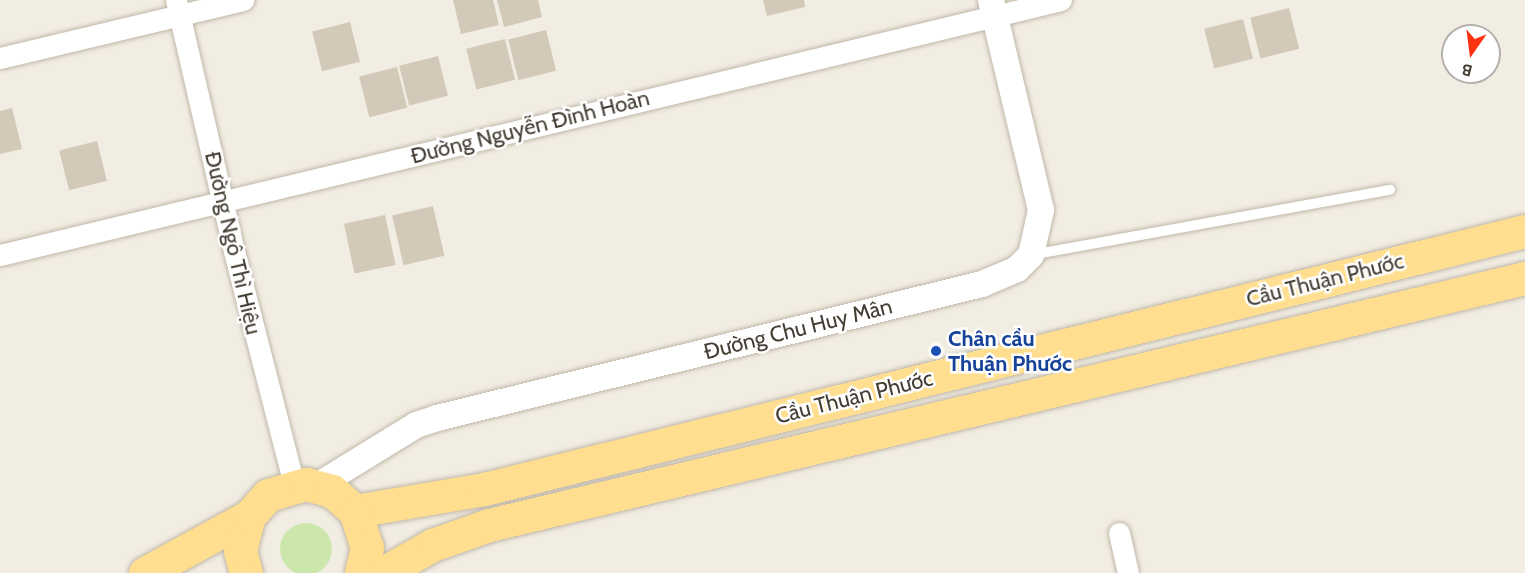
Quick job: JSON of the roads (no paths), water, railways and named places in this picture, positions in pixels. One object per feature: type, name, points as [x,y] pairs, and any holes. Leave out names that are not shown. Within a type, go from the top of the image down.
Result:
[{"type":"main road","name":"Cầu Thuận Phước","points":[[355,511],[484,489],[1525,231]]},
{"type":"main road","name":"Cầu Thuận Phước","points":[[383,573],[432,545],[489,525],[1525,278]]},
{"type":"main road","points":[[145,573],[249,516],[268,495],[306,485],[332,491],[355,511],[367,546],[361,573]]},
{"type":"main road","points":[[246,573],[240,551],[249,516]]},
{"type":"street","points":[[0,58],[178,8],[243,0]]},
{"type":"street","name":"Đường Nguyễn Đình Hoàn","points":[[0,255],[223,202],[993,8],[1061,0]]},
{"type":"street","name":"Đường Ngô Thì Hiệu","points":[[178,8],[223,202],[306,485]]},
{"type":"street","points":[[993,8],[1041,210],[1031,255]]},
{"type":"street","name":"Đường Chu Huy Mân","points":[[306,485],[416,425],[437,418],[982,284],[1017,269],[1031,255]]},
{"type":"street","points":[[1119,533],[1128,573]]},
{"type":"lane","points":[[1031,255],[1390,190]]},
{"type":"place","name":"Chân cầu Thuận Phước","points":[[936,351]]}]
